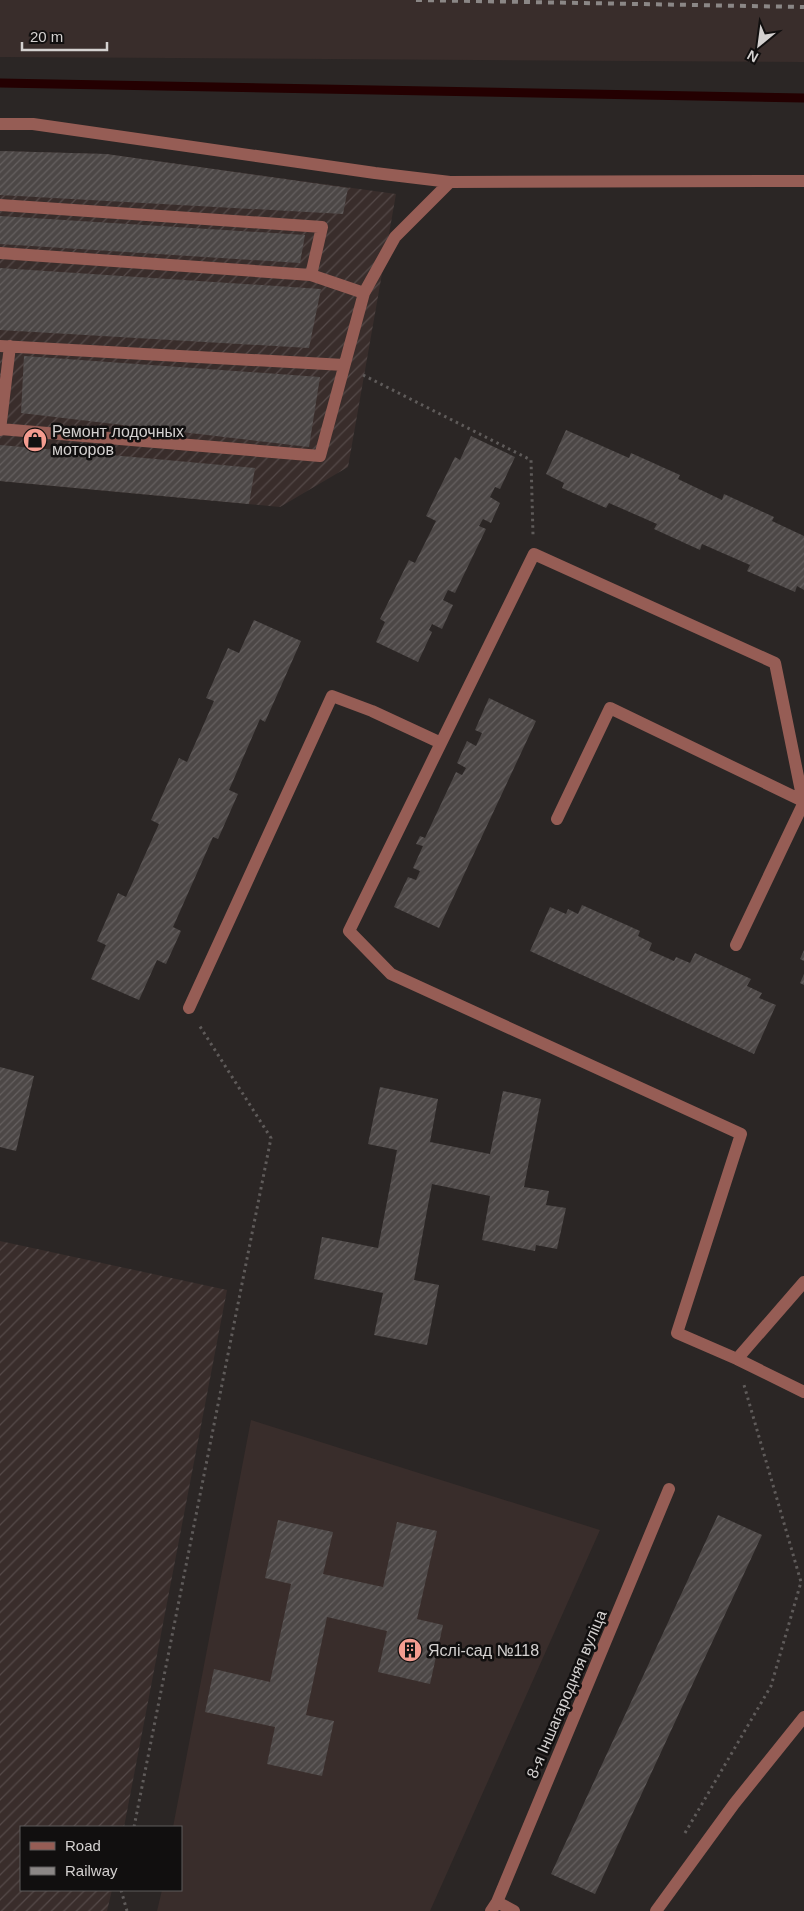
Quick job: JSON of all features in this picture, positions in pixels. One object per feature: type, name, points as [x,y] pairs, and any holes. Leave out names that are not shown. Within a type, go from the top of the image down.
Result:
[{"type":"lane","points":[[0,124],[34,124],[450,182],[804,181]]},
{"type":"lane","points":[[344,366],[5,346],[0,430],[320,456],[364,293],[395,237],[450,182]]},
{"type":"lane","points":[[0,205],[322,227],[311,275]]},
{"type":"lane","points":[[0,254],[311,275],[364,293]]},
{"type":"lane","points":[[736,945],[804,801],[775,663],[534,554],[349,931],[391,974],[740,1134],[677,1333],[737,1359],[804,1392]]},
{"type":"lane","points":[[189,1008],[332,696],[372,711],[441,743]]},
{"type":"lane","points":[[557,819],[610,708],[804,801]]},
{"type":"lane","points":[[737,1359],[804,1282]]},
{"type":"lane","name":"8-я Іншагародняя вуліца","points":[[494,1906],[669,1490]]},
{"type":"lane","points":[[656,1911],[734,1804],[804,1717]]},
{"type":"lane","points":[[494,1906],[514,1911]]},
{"type":"path","points":[[344,366],[531,460],[534,554]]},
{"type":"path","points":[[134,1826],[271,1138],[189,1008]]},
{"type":"path","points":[[683,1836],[771,1686],[801,1582],[737,1359]]},
{"type":"path","points":[[121,1891],[127,1911]]},
{"type":"shaded area","points":[[0,0],[804,0],[804,62],[0,57]]},
{"type":"shaded area","points":[[0,151],[106,154],[396,194],[348,467],[280,507],[0,481]]},
{"type":"shaded area","points":[[0,1241],[227,1290],[124,1826],[20,1826],[20,1891],[112,1891],[107,1911],[0,1911]]},
{"type":"shaded area","points":[[251,1420],[600,1530],[430,1911],[157,1911],[162,1891],[182,1891],[182,1826],[173,1826]]},
{"type":"building","points":[[0,151],[106,154],[348,188],[343,214],[0,195]]},
{"type":"building","points":[[0,216],[305,235],[300,263],[0,244]]},
{"type":"building","points":[[0,268],[321,289],[309,348],[0,330]]},
{"type":"building","points":[[24,356],[320,377],[309,447],[21,413]]},
{"type":"building","points":[[566,430],[629,458],[631,453],[680,475],[678,479],[722,500],[724,494],[774,517],[772,521],[804,536],[804,590],[797,586],[795,592],[747,571],[750,565],[702,544],[700,550],[654,529],[657,524],[609,503],[606,508],[562,488],[564,483],[546,474]]},
{"type":"building","points":[[471,436],[515,457],[500,489],[495,487],[490,497],[500,503],[491,523],[483,519],[479,526],[486,529],[455,593],[448,590],[443,600],[453,605],[442,629],[432,624],[429,630],[432,632],[418,662],[376,642],[385,622],[380,619],[409,560],[415,563],[436,521],[426,516],[455,457],[460,460]]},
{"type":"building","points":[[0,445],[255,468],[249,504],[0,481]]},
{"type":"building","points":[[254,620],[301,641],[265,722],[260,719],[229,790],[238,794],[218,839],[213,837],[173,927],[181,931],[166,964],[157,960],[139,1000],[91,979],[106,945],[97,941],[118,893],[126,897],[159,824],[151,820],[179,758],[187,762],[214,701],[206,698],[228,648],[239,653]]},
{"type":"building","points":[[489,698],[536,721],[439,928],[394,907],[408,877],[416,880],[420,871],[413,868],[423,846],[416,844],[420,836],[425,838],[456,772],[462,775],[466,768],[457,763],[467,741],[476,746],[482,733],[475,730]]},
{"type":"building","points":[[582,905],[640,931],[638,936],[652,943],[649,950],[674,961],[676,957],[690,963],[695,953],[751,979],[747,986],[762,993],[759,998],[776,1005],[754,1054],[530,951],[550,907],[566,914],[568,909],[578,914]]},
{"type":"building","points":[[804,950],[804,961],[800,959]]},
{"type":"building","points":[[804,974],[804,985],[800,983]]},
{"type":"building","points":[[0,1067],[34,1076],[16,1151],[0,1147]]},
{"type":"building","points":[[380,1087],[438,1099],[430,1142],[490,1154],[503,1091],[541,1099],[524,1187],[549,1191],[546,1205],[566,1208],[557,1249],[536,1245],[535,1251],[482,1240],[490,1196],[432,1184],[414,1280],[439,1285],[427,1345],[374,1335],[383,1293],[314,1279],[322,1237],[378,1248],[397,1150],[368,1144]]},
{"type":"building","points":[[718,1515],[762,1535],[595,1894],[551,1874]]},
{"type":"building","name":"Яслі-сад №118","points":[[278,1520],[333,1532],[323,1574],[383,1587],[397,1522],[437,1531],[417,1619],[443,1625],[430,1684],[378,1672],[387,1631],[327,1617],[306,1715],[334,1721],[322,1776],[267,1764],[275,1727],[205,1712],[214,1669],[270,1682],[291,1584],[265,1578]]},
{"type":"waterway","points":[[0,83],[804,98]]},
{"type":"railway","points":[[416,0],[804,7]]},
{"type":"place","name":"Ремонт лодочных моторов","points":[[35,440]]},
{"type":"place","name":"Яслі-сад №118","points":[[410,1650]]}]
